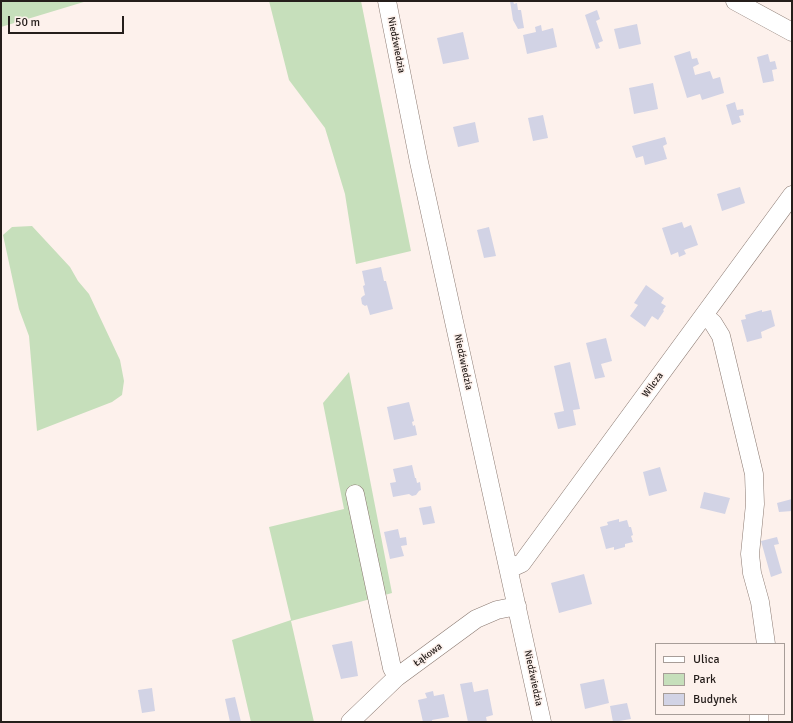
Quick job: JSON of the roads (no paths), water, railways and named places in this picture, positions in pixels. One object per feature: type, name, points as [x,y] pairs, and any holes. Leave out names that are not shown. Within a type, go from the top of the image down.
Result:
[{"type":"street","name":"Niedźwiedzia","points":[[387,1],[419,162],[542,722]]},
{"type":"street","points":[[735,1],[792,32]]},
{"type":"street","name":"Wilcza","points":[[509,568],[522,564],[792,195]]},
{"type":"street","points":[[704,315],[713,323],[721,336],[754,474],[755,504],[750,554],[752,573],[760,602],[766,643]]},
{"type":"street","points":[[355,494],[392,668],[397,677]]},
{"type":"street","name":"Łąkowa","points":[[350,722],[397,677],[476,619],[497,610],[517,606]]}]
